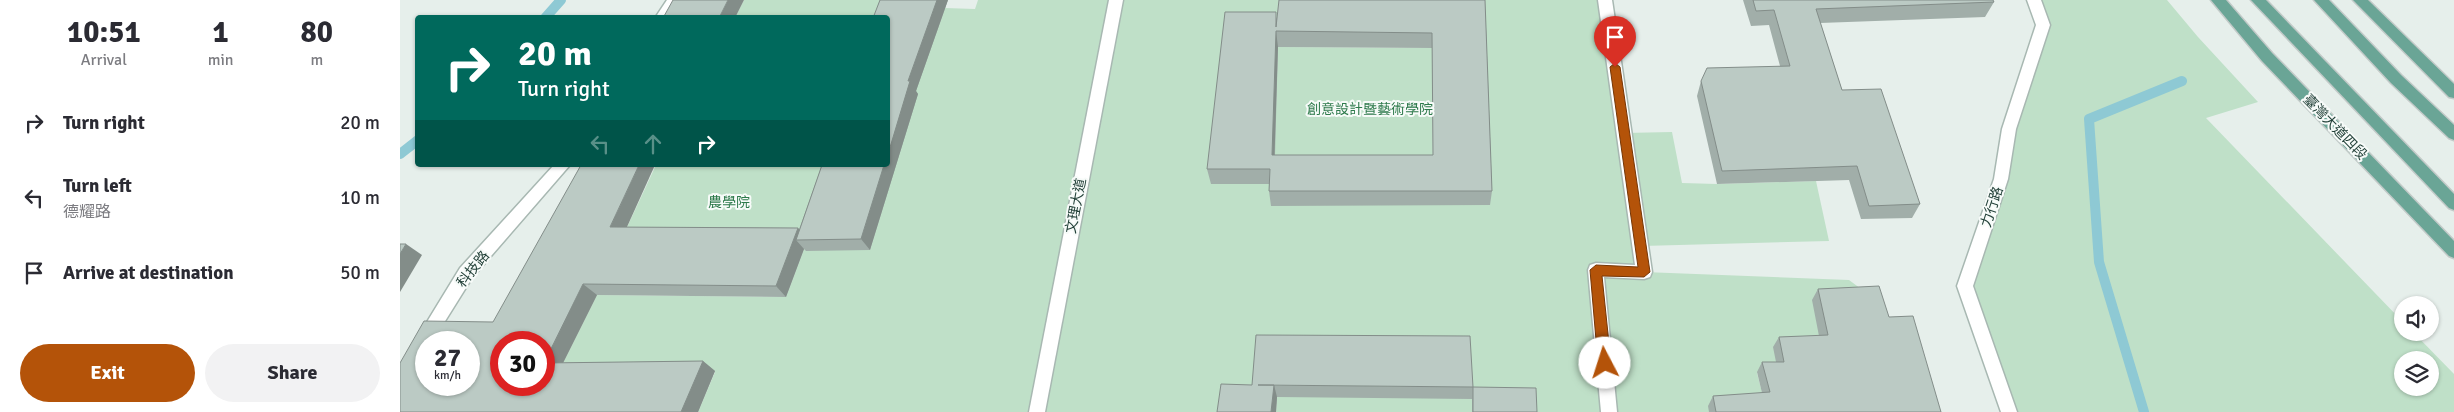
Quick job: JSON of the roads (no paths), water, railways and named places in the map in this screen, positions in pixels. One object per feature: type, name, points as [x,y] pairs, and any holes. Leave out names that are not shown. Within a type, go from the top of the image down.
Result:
[{"type":"main road","name":"臺灣大道四段","points":[[2218,0],[2267,57],[2454,251]]},
{"type":"main road","points":[[2258,0],[2454,204]]},
{"type":"main road","points":[[2322,0],[2396,79],[2454,134]]},
{"type":"main road","points":[[2360,0],[2454,92]]},
{"type":"street","points":[[664,15],[674,0]]},
{"type":"street","name":"文理大道","points":[[1037,412],[1116,0]]},
{"type":"street","points":[[1605,0],[1644,272],[1596,270],[1609,412]]},
{"type":"street","name":"力行路","points":[[2009,412],[1965,286],[2001,180],[2009,129],[2043,26],[2034,0]]},
{"type":"street","name":"科技路","points":[[431,331],[466,273],[561,167]]},
{"type":"waterway","points":[[548,15],[561,0]]},
{"type":"waterway","points":[[2144,412],[2099,262],[2089,119],[2182,81]]},
{"type":"waterway","points":[[400,154],[415,142]]},
{"type":"park label","name":"創意設計暨藝術學院","points":[[1370,109]]},
{"type":"park label","name":"農學院","points":[[729,202]]}]
